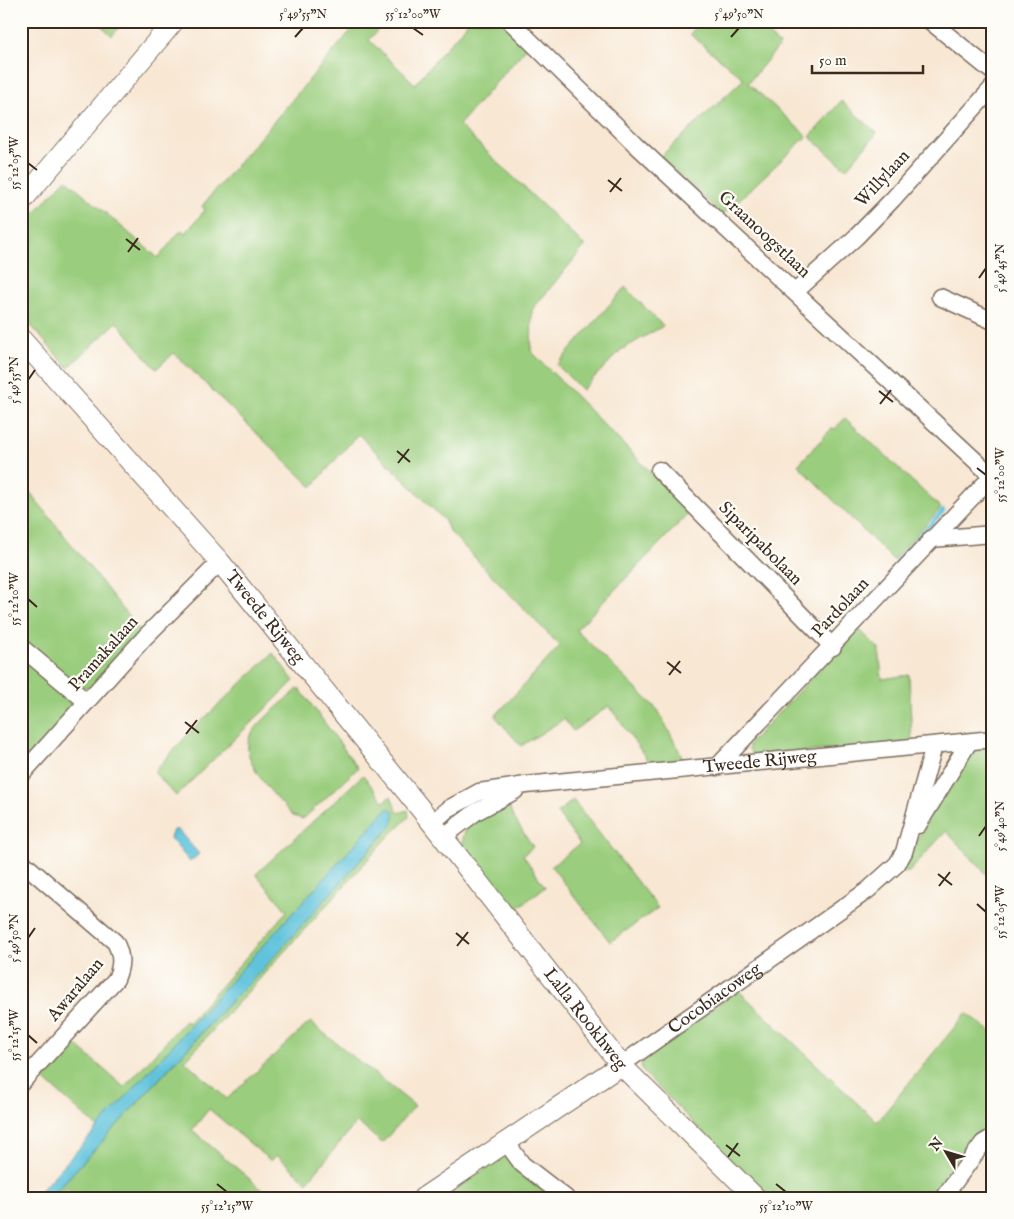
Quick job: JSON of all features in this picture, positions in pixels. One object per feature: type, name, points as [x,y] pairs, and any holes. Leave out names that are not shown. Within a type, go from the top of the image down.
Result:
[{"type":"street","points":[[21,202],[174,21]]},
{"type":"street","name":"Graanoogstlaan","points":[[510,21],[635,144],[992,476]]},
{"type":"street","points":[[930,21],[993,72]]},
{"type":"street","name":"Willylaan","points":[[796,292],[856,237],[893,199],[993,87]]},
{"type":"street","points":[[940,296],[993,322]]},
{"type":"street","name":"Tweede Rijweg","points":[[21,340],[220,562],[437,830],[448,809],[479,792],[526,785],[993,740]]},
{"type":"street","name":"Siparipabolaan","points":[[659,470],[833,646]]},
{"type":"street","name":"Pardolaan","points":[[717,766],[833,646],[992,476]]},
{"type":"street","points":[[932,540],[993,534]]},
{"type":"street","name":"Pramakalaan","points":[[21,775],[145,637],[220,562]]},
{"type":"street","points":[[21,647],[87,702]]},
{"type":"street","name":"Cocobiacoweg","points":[[423,1198],[621,1065],[868,890],[897,864],[908,841],[969,742]]},
{"type":"street","name":"Cocobiacoweg","points":[[908,841],[934,746]]},
{"type":"street","name":"Lalla Rookhweg","points":[[437,830],[621,1065],[756,1198]]},
{"type":"street","name":"Awaralaan","points":[[21,861],[114,942],[121,957],[121,968],[116,979],[21,1083]]},
{"type":"street","points":[[942,1198],[983,1143],[992,1137]]},
{"type":"street","points":[[506,1142],[522,1164],[566,1198]]},
{"type":"green space","points":[[97,21],[124,21],[112,36]]},
{"type":"green space","points":[[348,21],[386,21],[369,40],[415,84],[469,21],[503,21],[528,46],[459,125],[585,246],[532,310],[531,351],[690,512],[576,630],[658,710],[686,764],[652,766],[609,706],[573,731],[564,719],[521,746],[495,716],[560,646],[449,531],[445,521],[358,434],[312,487],[174,353],[156,369],[117,322],[68,368],[21,314],[21,227],[66,179],[158,258],[181,230],[186,233],[205,210],[202,206],[354,27]]},
{"type":"green space","points":[[701,21],[752,21],[780,45],[748,83],[807,136],[723,215],[660,157],[744,79],[690,34]]},
{"type":"green space","points":[[841,101],[877,133],[846,169],[810,137]]},
{"type":"green space","points":[[625,287],[663,326],[621,350],[582,390],[557,365]]},
{"type":"green space","points":[[845,418],[941,508],[893,560],[798,465],[832,428],[835,429]]},
{"type":"green space","points":[[21,481],[142,633],[92,688],[74,683],[65,677],[21,639]]},
{"type":"green space","points":[[858,628],[879,649],[882,679],[909,675],[912,744],[754,756],[749,749],[749,744]]},
{"type":"green space","points":[[21,653],[68,693],[71,706],[70,712],[21,769]]},
{"type":"green space","points":[[273,653],[294,681],[176,796],[154,772],[190,732]]},
{"type":"green space","points":[[299,688],[358,768],[303,819],[293,816],[260,778],[253,766],[248,743],[252,733],[262,721]]},
{"type":"green space","points":[[993,746],[993,881],[946,831],[909,872],[904,873],[903,869],[926,823],[959,769],[978,748]]},
{"type":"green space","points":[[363,775],[384,802],[391,796],[398,813],[408,810],[409,817],[391,834],[185,1061],[227,1099],[310,1022],[415,1106],[382,1143],[357,1122],[307,1182],[277,1155],[271,1161],[209,1109],[192,1130],[272,1198],[75,1198],[74,1194],[67,1188],[58,1198],[50,1198],[385,834],[387,809],[98,1128],[38,1074],[69,1039],[124,1087],[185,1021],[188,1023],[287,911],[256,874]]},
{"type":"green space","points":[[573,800],[658,908],[610,942],[551,866],[580,844],[557,813]]},
{"type":"green space","points":[[508,803],[512,815],[533,847],[523,855],[545,887],[511,913],[464,850],[463,840],[465,832],[476,820]]},
{"type":"green space","points":[[738,990],[877,1122],[966,1013],[993,1033],[993,1129],[935,1198],[768,1198],[643,1072],[641,1065],[644,1058]]},
{"type":"green space","points":[[502,1157],[508,1157],[559,1198],[443,1198]]},
{"type":"water","points":[[387,809],[391,809],[395,814],[392,825],[262,970],[228,1004],[50,1198],[34,1198]]},
{"type":"water","points":[[173,830],[178,830],[199,854],[190,862],[170,838]]},
{"type":"waterway","points":[[897,561],[943,511]]}]
